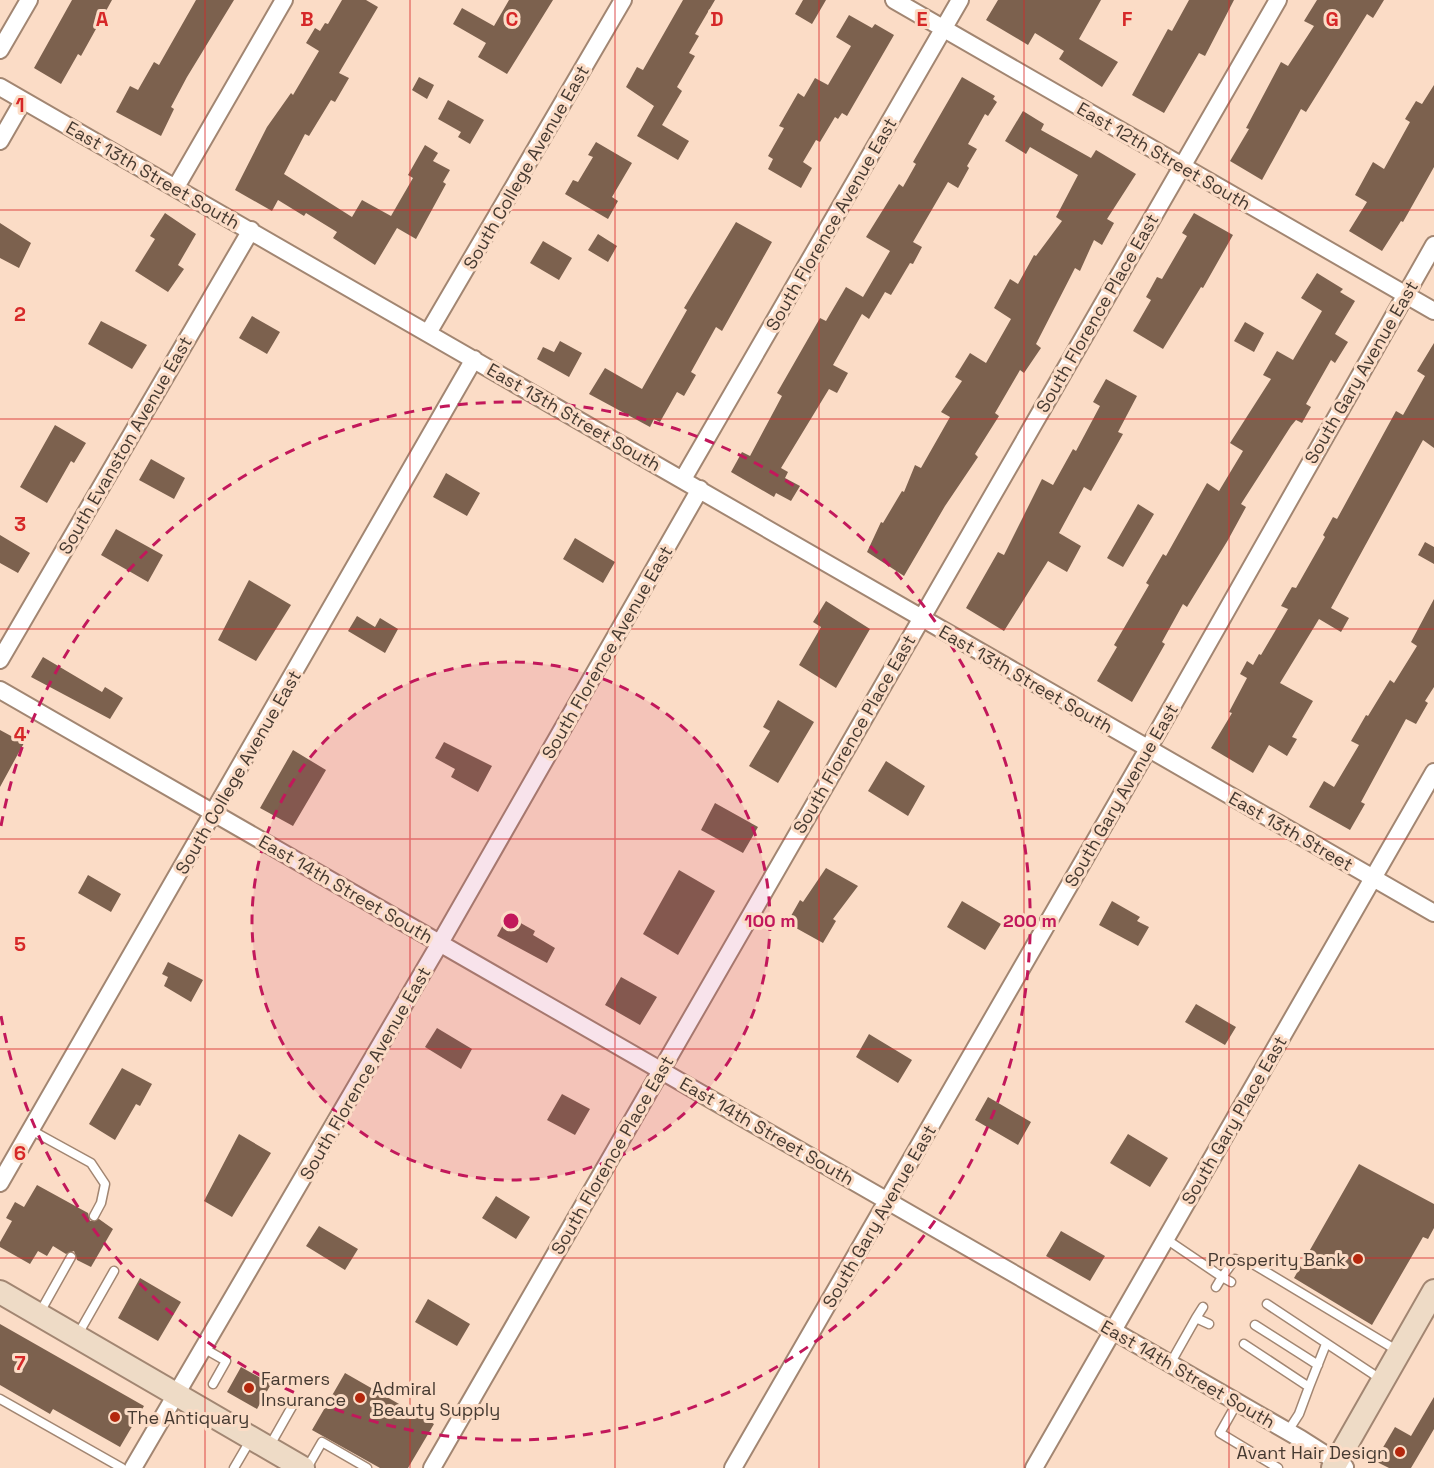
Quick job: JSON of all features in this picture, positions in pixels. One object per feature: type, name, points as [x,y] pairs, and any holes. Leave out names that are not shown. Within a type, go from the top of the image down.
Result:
[{"type":"main road","points":[[1338,1466],[1434,1291]]},
{"type":"main road","points":[[0,1292],[305,1468]]},
{"type":"street","points":[[0,50],[29,0]]},
{"type":"street","points":[[176,187],[284,0]]},
{"type":"street","name":"South College Avenue East","points":[[428,333],[623,0]]},
{"type":"street","name":"East 12th Street South","points":[[894,0],[1434,311]]},
{"type":"street","name":"South Florence Avenue East","points":[[683,480],[960,0]]},
{"type":"street","name":"South Florence Place East","points":[[432,1468],[1278,0]]},
{"type":"street","name":"East 13th Street South","points":[[0,87],[1148,749]]},
{"type":"street","points":[[0,141],[23,101]]},
{"type":"street","name":"South Evanston Avenue East","points":[[0,660],[251,231]]},
{"type":"street","name":"South Gary Avenue East","points":[[733,1468],[1148,749],[1434,245]]},
{"type":"street","name":"South College Avenue East","points":[[0,1183],[215,813],[474,359]]},
{"type":"street","name":"South Florence Avenue East","points":[[133,1468],[205,1349],[700,489]]},
{"type":"street","name":"East 14th Street South","points":[[0,690],[1288,1431],[1338,1466]]},
{"type":"street","name":"East 13th Street","points":[[1148,749],[1434,913]]},
{"type":"street","name":"South Gary Place East","points":[[1034,1468],[1434,772]]},
{"type":"lane","points":[[30,1130],[96,1168],[105,1184],[101,1203],[94,1216]]},
{"type":"lane","points":[[1166,1239],[1227,1280]]},
{"type":"lane","points":[[38,1315],[71,1257]]},
{"type":"lane","points":[[1216,1287],[1227,1280],[1235,1259],[1253,1264],[1400,1351]]},
{"type":"lane","points":[[77,1337],[114,1271]]},
{"type":"lane","points":[[1267,1304],[1383,1381]]},
{"type":"lane","points":[[1170,1364],[1203,1307]]},
{"type":"lane","points":[[1196,1318],[1209,1324]]},
{"type":"lane","points":[[1255,1325],[1318,1365]]},
{"type":"lane","points":[[1244,1344],[1309,1387]]},
{"type":"lane","points":[[1288,1431],[1299,1414],[1326,1344]]},
{"type":"lane","points":[[205,1349],[226,1360],[213,1384]]},
{"type":"lane","points":[[0,1399],[122,1468]]},
{"type":"lane","points":[[1237,1402],[1220,1433],[1278,1468]]},
{"type":"lane","points":[[234,1468],[260,1443],[294,1403]]},
{"type":"lane","points":[[305,1468],[322,1442],[368,1468]]},
{"type":"building","points":[[72,0],[112,0],[81,56],[78,54],[61,84],[34,68]]},
{"type":"building","points":[[196,0],[234,0],[187,77],[171,107],[174,109],[161,136],[116,112],[130,86],[138,90],[154,62],[159,65]]},
{"type":"building","points":[[342,0],[366,0],[378,7],[339,73],[349,78],[335,102],[331,100],[309,136],[305,134],[284,174],[352,217],[362,200],[391,216],[413,178],[408,175],[425,145],[438,153],[433,161],[450,170],[443,182],[446,184],[416,239],[397,228],[375,265],[333,238],[337,232],[306,213],[304,216],[278,200],[272,211],[235,190],[267,127],[291,93],[293,95],[319,51],[306,43],[315,28],[320,31],[325,23],[328,24]]},
{"type":"building","points":[[509,0],[553,0],[507,74],[478,57],[486,43],[453,24],[462,8],[494,26]]},
{"type":"building","points":[[683,0],[715,0],[695,34],[699,36],[689,53],[695,56],[677,87],[682,91],[662,125],[689,141],[678,160],[637,136],[654,106],[626,87],[637,67],[643,70]]},
{"type":"building","points":[[803,0],[826,0],[812,24],[795,14]]},
{"type":"building","points":[[998,0],[1101,0],[1079,39],[1118,62],[1102,87],[1059,59],[1064,51],[1035,33],[1028,45],[986,20]]},
{"type":"building","points":[[1189,0],[1234,0],[1205,56],[1199,53],[1164,113],[1132,95],[1168,29],[1172,31]]},
{"type":"building","points":[[1317,0],[1384,0],[1373,18],[1367,14],[1306,112],[1301,109],[1262,180],[1230,161],[1249,129],[1246,128],[1281,62],[1288,66],[1314,26],[1304,21]]},
{"type":"building","points":[[849,15],[872,28],[875,24],[894,35],[847,116],[842,113],[838,119],[835,117],[820,142],[816,140],[803,162],[812,168],[801,188],[768,169],[773,159],[768,156],[784,128],[779,126],[798,93],[804,97],[815,78],[828,85],[851,46],[836,37]]},
{"type":"building","points":[[419,77],[434,85],[427,99],[412,90]]},
{"type":"building","points":[[962,77],[995,96],[993,99],[997,102],[988,116],[985,114],[968,144],[977,149],[967,166],[969,168],[958,188],[948,182],[913,242],[922,247],[891,295],[885,292],[869,319],[862,314],[833,365],[848,373],[837,393],[829,389],[781,468],[788,472],[785,478],[800,486],[791,501],[776,493],[774,497],[731,472],[742,452],[750,456],[782,396],[777,393],[820,318],[826,321],[846,287],[863,297],[890,251],[866,237],[899,184],[903,187],[916,164],[913,162]]},
{"type":"building","points":[[1434,85],[1434,167],[1403,222],[1401,221],[1382,251],[1349,231],[1367,202],[1355,195],[1373,162],[1384,169],[1410,122],[1405,119],[1416,101],[1422,104]]},
{"type":"building","points":[[448,100],[484,120],[470,144],[458,137],[461,132],[438,119]]},
{"type":"building","points":[[1023,111],[1044,124],[1041,130],[1091,158],[1096,150],[1136,174],[1107,219],[1114,223],[1102,245],[1094,240],[1080,271],[1075,268],[1036,344],[1041,348],[1024,373],[1020,370],[995,413],[999,416],[975,454],[978,457],[945,506],[904,576],[867,552],[881,522],[883,523],[902,491],[904,492],[915,465],[921,468],[950,417],[941,412],[962,381],[955,377],[970,353],[986,363],[1011,319],[994,308],[1010,279],[1018,284],[1034,255],[1036,256],[1062,221],[1056,217],[1078,175],[1030,147],[1026,154],[1005,141]]},
{"type":"building","points":[[596,142],[632,163],[612,197],[618,201],[608,219],[565,194],[573,180],[578,182],[593,157],[588,155]]},
{"type":"building","points":[[165,213],[196,234],[178,265],[184,269],[168,292],[135,271],[155,239],[150,236]]},
{"type":"building","points":[[1194,213],[1233,235],[1203,288],[1201,287],[1163,349],[1133,331],[1151,300],[1146,297],[1157,277],[1162,279],[1187,236],[1182,233]]},
{"type":"building","points":[[736,222],[772,242],[722,331],[716,327],[691,372],[696,375],[684,396],[677,392],[660,422],[654,419],[650,427],[589,394],[605,368],[642,389],[687,310],[684,308]]},
{"type":"building","points":[[0,223],[31,243],[19,268],[0,258]]},
{"type":"building","points":[[598,234],[617,246],[608,262],[588,250]]},
{"type":"building","points":[[543,241],[572,258],[559,280],[530,263]]},
{"type":"building","points":[[1317,273],[1343,289],[1340,292],[1355,301],[1335,334],[1348,342],[1335,363],[1331,360],[1306,404],[1311,407],[1302,423],[1296,420],[1291,426],[1241,504],[1246,507],[1228,540],[1187,607],[1183,604],[1162,642],[1165,644],[1132,702],[1097,681],[1117,647],[1114,645],[1149,585],[1146,583],[1163,554],[1166,556],[1207,483],[1219,491],[1243,451],[1230,443],[1271,379],[1263,375],[1277,351],[1293,360],[1322,311],[1301,298]]},
{"type":"building","points":[[252,316],[280,332],[267,354],[239,338]]},
{"type":"building","points":[[101,321],[147,345],[132,369],[88,344]]},
{"type":"building","points":[[1245,322],[1264,333],[1254,352],[1234,341]]},
{"type":"building","points":[[560,341],[582,353],[569,377],[537,359],[543,347],[554,352]]},
{"type":"building","points":[[1434,343],[1434,448],[1423,440],[1331,608],[1349,618],[1341,632],[1319,619],[1280,683],[1313,701],[1292,737],[1297,739],[1287,756],[1269,745],[1253,773],[1211,748],[1232,713],[1229,712],[1247,678],[1240,674],[1247,661],[1253,665],[1259,654],[1261,655],[1288,609],[1281,606],[1292,587],[1296,588],[1325,537],[1323,535],[1333,517],[1337,519],[1396,411],[1403,415],[1425,376],[1417,371]]},
{"type":"building","points":[[1106,379],[1137,396],[1118,432],[1123,434],[1091,491],[1084,487],[1059,533],[1081,546],[1067,572],[1048,561],[1004,631],[966,608],[998,552],[1004,555],[1042,479],[1053,485],[1073,449],[1076,451],[1100,406],[1093,402]]},
{"type":"building","points":[[55,425],[86,443],[74,463],[71,461],[47,503],[20,487]]},
{"type":"building","points":[[151,459],[185,478],[174,499],[139,480]]},
{"type":"building","points":[[446,473],[480,493],[467,516],[433,497]]},
{"type":"building","points":[[1138,504],[1154,514],[1123,567],[1107,558]]},
{"type":"building","points":[[116,529],[163,555],[148,582],[101,555]]},
{"type":"building","points":[[0,535],[30,553],[18,573],[0,563]]},
{"type":"building","points":[[575,538],[615,562],[603,583],[563,559]]},
{"type":"building","points":[[1425,542],[1434,547],[1434,564],[1418,555]]},
{"type":"building","points":[[249,580],[291,605],[256,661],[218,640]]},
{"type":"building","points":[[1434,599],[1434,687],[1425,701],[1428,703],[1416,724],[1406,719],[1361,802],[1365,804],[1350,830],[1309,807],[1324,781],[1334,787],[1359,745],[1351,741],[1366,715],[1368,716],[1390,680],[1394,683],[1417,646],[1411,642]]},
{"type":"building","points":[[826,601],[870,629],[836,688],[799,665],[821,627],[813,622]]},
{"type":"building","points":[[357,616],[375,627],[380,618],[398,629],[385,653],[348,631]]},
{"type":"building","points":[[43,657],[102,692],[105,687],[123,698],[110,719],[31,677]]},
{"type":"building","points":[[778,700],[814,722],[778,783],[749,766],[770,731],[763,727]]},
{"type":"building","points":[[0,730],[24,743],[0,787]]},
{"type":"building","points":[[444,742],[492,766],[478,792],[451,777],[455,769],[435,758]]},
{"type":"building","points":[[293,750],[326,770],[293,826],[260,808]]},
{"type":"building","points":[[886,761],[925,786],[908,816],[868,791]]},
{"type":"building","points":[[715,803],[758,827],[743,853],[701,830]]},
{"type":"building","points":[[826,868],[858,886],[833,919],[836,921],[823,943],[787,923],[800,900],[803,902]]},
{"type":"building","points":[[679,870],[715,891],[678,955],[643,934]]},
{"type":"building","points":[[88,875],[121,894],[111,912],[78,893]]},
{"type":"building","points":[[962,901],[1001,924],[985,950],[947,927]]},
{"type":"building","points":[[1112,901],[1140,917],[1137,921],[1149,927],[1138,946],[1099,925]]},
{"type":"building","points":[[508,916],[535,931],[533,935],[555,948],[547,963],[497,936]]},
{"type":"building","points":[[168,962],[203,980],[191,1002],[164,986],[168,977],[162,974]]},
{"type":"building","points":[[621,977],[657,997],[640,1025],[605,1005]]},
{"type":"building","points":[[1196,1004],[1236,1027],[1225,1045],[1185,1022]]},
{"type":"building","points":[[437,1028],[472,1049],[461,1069],[425,1047]]},
{"type":"building","points":[[869,1034],[912,1060],[898,1083],[856,1057]]},
{"type":"building","points":[[122,1068],[152,1084],[140,1106],[136,1104],[115,1140],[89,1124]]},
{"type":"building","points":[[562,1094],[590,1109],[575,1135],[547,1120]]},
{"type":"building","points":[[988,1097],[1031,1122],[1018,1145],[975,1120]]},
{"type":"building","points":[[239,1134],[271,1153],[232,1217],[204,1201]]},
{"type":"building","points":[[1128,1134],[1168,1158],[1150,1187],[1110,1163]]},
{"type":"building","name":"Prosperity Bank","points":[[1359,1164],[1434,1204],[1434,1228],[1428,1239],[1423,1237],[1372,1325],[1294,1278]]},
{"type":"building","points":[[37,1185],[88,1213],[90,1221],[99,1219],[113,1229],[91,1267],[77,1260],[74,1251],[66,1254],[53,1246],[47,1256],[38,1251],[30,1264],[0,1247],[0,1242],[12,1221],[6,1218],[15,1202],[24,1207]]},
{"type":"building","points":[[496,1196],[530,1217],[516,1239],[482,1218]]},
{"type":"building","points":[[319,1226],[358,1249],[345,1270],[306,1246]]},
{"type":"building","points":[[1061,1231],[1105,1256],[1090,1281],[1046,1256]]},
{"type":"building","points":[[140,1278],[181,1302],[158,1341],[118,1318]]},
{"type":"building","points":[[428,1299],[470,1324],[457,1346],[415,1322]]},
{"type":"building","points":[[0,1324],[144,1406],[120,1447],[53,1409],[50,1414],[0,1385]]},
{"type":"building","name":"Farmers Insurance","points":[[241,1367],[271,1384],[257,1409],[227,1392]]},
{"type":"building","name":"Admiral Beauty Supply","points":[[345,1373],[434,1424],[408,1468],[380,1468],[312,1430]]},
{"type":"building","name":"Avant Hair Design","points":[[1434,1397],[1434,1429],[1411,1468],[1389,1468],[1375,1461],[1395,1427],[1411,1436]]},
{"type":"place","name":"Prosperity Bank","points":[[1358,1259]]},
{"type":"place","name":"Farmers Insurance","points":[[249,1388]]},
{"type":"place","name":"Admiral Beauty Supply","points":[[360,1398]]},
{"type":"place","name":"The Antiquary","points":[[115,1417]]},
{"type":"place","name":"Avant Hair Design","points":[[1400,1452]]}]
